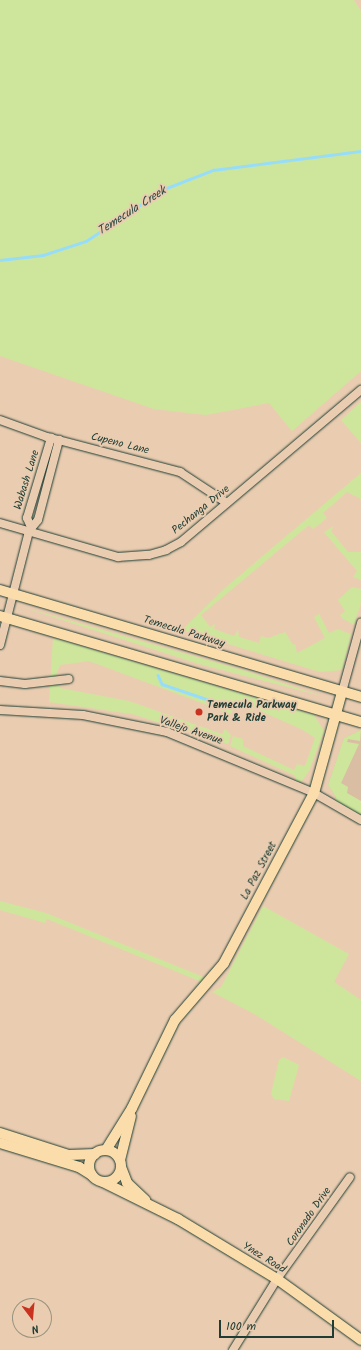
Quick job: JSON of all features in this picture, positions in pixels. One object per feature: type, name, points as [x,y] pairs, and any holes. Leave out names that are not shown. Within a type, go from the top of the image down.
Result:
[{"type":"main road","name":"Temecula Parkway","points":[[0,590],[361,697]]},
{"type":"main road","points":[[4,617],[361,722]]},
{"type":"main road","name":"La Paz Street","points":[[106,1150],[132,1108],[175,1020],[224,963],[314,793],[342,692]]},
{"type":"main road","name":"La Paz Street","points":[[121,1164],[132,1108]]},
{"type":"main road","points":[[0,1133],[69,1155],[95,1154],[106,1150],[121,1164],[114,1180],[103,1182],[79,1167],[0,1143]]},
{"type":"main road","points":[[92,1175],[90,1162],[95,1154]]},
{"type":"main road","name":"Ynez Road","points":[[121,1164],[127,1183],[150,1204]]},
{"type":"main road","name":"Ynez Road","points":[[103,1182],[150,1204],[277,1280],[361,1340]]},
{"type":"street","name":"Pechanga Drive","points":[[0,523],[30,529],[118,556],[149,555],[181,542],[361,390]]},
{"type":"street","name":"Cupeno Lane","points":[[0,420],[55,439],[180,472],[227,503]]},
{"type":"street","name":"Wabash Lane","points":[[0,645],[4,617],[13,594],[30,529],[27,518],[55,439]]},
{"type":"street","name":"La Paz Street","points":[[342,692],[361,623]]},
{"type":"street","points":[[0,681],[25,684],[69,679]]},
{"type":"street","name":"Vallejo Avenue","points":[[0,710],[90,716],[167,732],[314,793],[361,820]]},
{"type":"street","name":"Coronado Drive","points":[[233,1350],[277,1280],[350,1177]]},
{"type":"shaded area","points":[[361,730],[361,815],[334,801],[336,797],[328,785],[344,738]]},
{"type":"green space","points":[[0,0],[354,0],[361,11],[361,371],[292,431],[269,403],[206,415],[154,409],[0,356]]},
{"type":"green space","points":[[361,402],[361,443],[341,420]]},
{"type":"green space","points":[[361,473],[361,499],[347,492],[323,513],[327,518],[313,529],[309,525],[201,615],[210,627],[215,624],[214,629],[234,636],[238,630],[239,637],[259,643],[261,636],[268,638],[285,632],[293,645],[295,644],[297,653],[325,638],[314,617],[319,614],[329,633],[338,629],[351,634],[342,670],[320,672],[182,630],[226,587]]},
{"type":"green space","points":[[334,526],[331,531],[348,552],[361,552],[361,580],[353,577],[357,571],[324,532]]},
{"type":"green space","points":[[352,587],[361,589],[361,603],[354,625],[342,618],[340,615],[345,611],[338,600]]},
{"type":"green space","points":[[22,607],[246,671],[322,696],[199,664]]},
{"type":"green space","points":[[53,638],[314,715],[324,731],[309,771],[302,781],[295,781],[296,776],[230,746],[233,736],[243,739],[243,746],[294,770],[297,764],[305,766],[315,738],[303,730],[254,708],[252,711],[235,704],[231,714],[89,661],[60,665],[55,678],[60,688],[129,701],[222,734],[225,729],[231,735],[228,744],[132,714],[49,702]]},
{"type":"green space","points":[[361,730],[360,741],[348,739],[347,742],[359,744],[341,783],[348,787],[347,793],[361,801],[361,815],[334,801],[336,797],[328,785],[344,738]]},
{"type":"green space","points":[[0,901],[46,913],[206,978],[202,982],[47,919],[45,923],[0,910]]},
{"type":"green space","points":[[263,906],[349,954],[334,982],[361,1000],[361,1081],[256,1015],[212,992],[221,987]]},
{"type":"green space","points":[[283,1057],[299,1065],[289,1101],[274,1099],[271,1094],[279,1060]]},
{"type":"waterway","name":"Temecula Creek","points":[[0,260],[43,255],[86,241],[164,189],[213,170],[361,151]]},
{"type":"waterway","points":[[158,675],[162,684],[227,706]]},
{"type":"place","name":"Temecula Parkway Park & Ride","points":[[199,712]]}]
